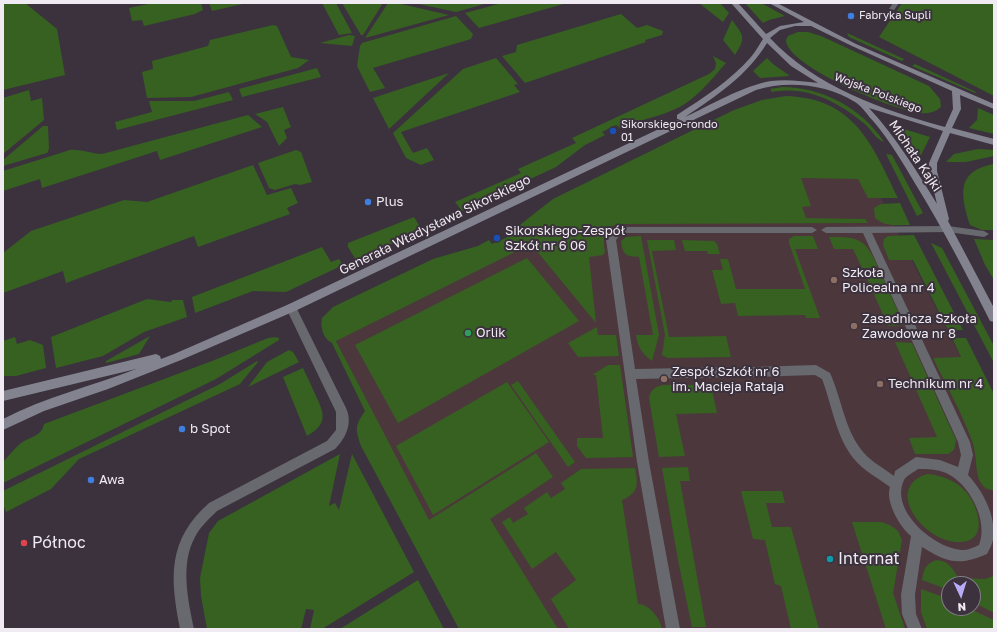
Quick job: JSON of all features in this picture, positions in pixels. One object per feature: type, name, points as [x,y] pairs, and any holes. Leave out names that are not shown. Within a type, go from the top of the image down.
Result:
[{"type":"street","name":"Wojska Polskiego","points":[[734,3],[767,39],[794,64],[828,86],[858,100],[896,114],[994,142]]},
{"type":"street","points":[[772,3],[811,24],[994,108]]},
{"type":"street","name":"Generała Władysława Sikorskiego","points":[[661,131],[708,98],[744,69],[761,49],[772,32],[785,26],[811,24]]},
{"type":"street","name":"Generała Władysława Sikorskiego","points":[[3,425],[24,414],[110,383],[291,308],[760,85],[787,82],[828,86]]},
{"type":"street","name":"Michała Kajki","points":[[948,229],[933,171],[933,163],[958,109],[956,91]]},
{"type":"street","name":"Michała Kajki","points":[[858,100],[883,128],[899,150],[948,229],[994,318]]},
{"type":"street","name":"Generała Władysława Sikorskiego","points":[[3,396],[157,359],[219,339]]},
{"type":"lane","points":[[826,230],[948,229],[984,234]]},
{"type":"lane","points":[[673,629],[644,462],[611,239],[617,232],[626,230],[812,230]]},
{"type":"lane","points":[[866,230],[964,442],[967,455],[962,476]]},
{"type":"lane","points":[[187,629],[181,602],[180,564],[183,548],[193,526],[203,514],[213,507],[331,445],[338,438],[344,425],[342,412],[291,308]]},
{"type":"lane","points":[[753,372],[816,370],[826,376],[856,452],[866,463],[895,484]]},
{"type":"lane","points":[[631,374],[738,372]]},
{"type":"lane","points":[[916,463],[942,465],[962,476],[979,492],[988,505],[993,524],[993,531],[990,542],[983,550],[972,555],[959,556],[945,553],[917,536],[906,523],[899,510],[895,496],[895,484],[899,474],[906,467],[916,463]]},
{"type":"lane","points":[[915,629],[910,614],[908,595],[917,536]]},
{"type":"shaded area","name":"Zespół Szkół nr 6 im. Macieja Rataja","points":[[783,109],[852,138],[994,423],[994,629],[483,629],[331,331]]},
{"type":"green space","points":[[3,3],[25,3],[57,29],[65,75],[3,90]]},
{"type":"green space","points":[[153,3],[201,3],[203,10],[195,14],[144,26],[142,20],[132,21],[129,8]]},
{"type":"green space","points":[[209,3],[247,3],[212,11]]},
{"type":"green space","points":[[322,3],[336,3],[352,33],[339,35]]},
{"type":"green space","points":[[342,3],[383,3],[363,35],[361,35]]},
{"type":"green space","points":[[388,3],[397,3],[449,15],[365,38]]},
{"type":"green space","points":[[414,3],[488,3],[456,12]]},
{"type":"green space","points":[[502,3],[567,3],[479,28],[465,13]]},
{"type":"green space","points":[[699,3],[720,3],[729,13],[723,22]]},
{"type":"green space","points":[[745,3],[761,3],[785,16],[763,23]]},
{"type":"green space","points":[[902,3],[994,3],[994,96],[879,37]]},
{"type":"green space","points":[[621,14],[637,28],[647,25],[663,31],[662,35],[645,40],[646,42],[525,83],[502,56],[516,52],[517,45]]},
{"type":"green space","points":[[456,16],[473,34],[471,39],[373,68],[385,88],[370,92],[357,66],[360,46],[362,43]]},
{"type":"green space","points":[[732,20],[742,37],[741,45],[735,55],[723,40]]},
{"type":"green space","points":[[273,25],[277,26],[291,57],[309,60],[298,68],[191,97],[147,98],[142,72],[153,69],[152,61],[208,46],[210,40]]},
{"type":"green space","points":[[798,32],[808,32],[821,36],[929,86],[940,99],[941,107],[927,113],[908,111],[844,86],[822,74],[791,51],[786,40],[788,36]]},
{"type":"green space","points":[[847,33],[904,59],[902,61],[849,37]]},
{"type":"green space","points":[[349,35],[355,36],[352,46],[320,43]]},
{"type":"green space","points":[[713,56],[726,63],[702,90],[681,106],[667,113],[620,128],[616,125],[602,132],[605,135],[585,145],[556,167],[462,211],[455,202],[521,173],[518,169],[576,143],[572,138],[709,74],[715,69],[716,63]]},
{"type":"green space","points":[[496,58],[518,84],[514,85],[520,92],[401,132],[413,153],[427,148],[434,160],[421,165],[406,158],[393,133],[463,69]]},
{"type":"green space","points":[[767,58],[790,76],[760,78],[753,71]]},
{"type":"green space","points":[[915,64],[976,92],[975,93],[912,66]]},
{"type":"green space","points":[[317,68],[321,77],[242,97],[239,89]]},
{"type":"green space","points":[[449,73],[389,129],[373,98]]},
{"type":"green space","points":[[782,87],[812,91],[826,95],[840,102],[864,119],[884,142],[876,137],[866,125],[856,117],[834,103],[811,94],[798,91],[772,92],[770,89]]},
{"type":"green space","points":[[29,90],[31,101],[42,98],[44,120],[3,154],[3,98]]},
{"type":"green space","points":[[229,92],[233,100],[117,130],[115,122],[152,112],[149,101],[194,101]]},
{"type":"green space","points":[[786,96],[809,99],[829,105],[844,115],[858,128],[869,143],[898,198],[868,198],[858,179],[801,178],[811,206],[802,207],[806,218],[865,219],[868,223],[618,224],[613,226],[606,231],[604,238],[605,252],[603,255],[589,257],[596,323],[531,244],[336,341],[429,520],[536,453],[553,477],[490,519],[558,629],[459,629],[361,446],[357,427],[359,420],[365,411],[332,343],[326,339],[324,335],[321,325],[322,318],[333,307],[433,259],[478,246],[489,240],[492,244],[508,237],[505,232],[521,224],[553,199],[734,110],[762,100]]},
{"type":"green space","points":[[283,107],[291,127],[284,130],[287,138],[279,146],[267,122],[255,114]]},
{"type":"green space","points":[[978,108],[994,115],[994,134],[969,128],[977,120]]},
{"type":"green space","points":[[248,115],[262,127],[160,160],[157,151],[42,188],[40,179],[3,191],[3,171],[70,150],[102,154]]},
{"type":"green space","points":[[43,126],[48,126],[49,149],[47,153],[3,166],[3,160]]},
{"type":"green space","points":[[894,126],[930,137],[921,155],[908,150]]},
{"type":"green space","points":[[978,149],[994,150],[994,156],[966,162],[946,162],[954,154]]},
{"type":"green space","points":[[296,150],[301,152],[312,182],[300,185],[295,184],[275,190],[269,188],[258,163]]},
{"type":"green space","points":[[886,154],[892,155],[923,213],[917,216]]},
{"type":"green space","points":[[994,164],[994,230],[982,230],[970,225],[964,204],[964,186],[967,179],[973,172],[981,167]]},
{"type":"green space","points":[[253,165],[267,195],[291,188],[298,203],[287,208],[290,214],[198,247],[194,236],[66,283],[63,271],[3,293],[3,253],[31,231],[124,200],[147,202]]},
{"type":"green space","points":[[900,203],[910,225],[887,224],[875,218],[874,208],[881,204]]},
{"type":"green space","points":[[414,217],[422,230],[356,260],[348,247],[348,243]]},
{"type":"green space","points":[[914,235],[963,330],[948,330],[913,260],[889,260],[883,245],[884,239],[888,236]]},
{"type":"green space","points":[[641,236],[659,335],[652,361],[641,350],[636,335],[653,335],[639,257],[626,254],[623,250],[621,241],[626,237]]},
{"type":"green space","points":[[794,236],[813,236],[818,249],[795,249],[820,318],[806,318],[805,315],[738,316],[735,303],[721,304],[712,270],[723,270],[720,259],[728,259],[736,289],[805,289],[789,243],[789,239]]},
{"type":"green space","points":[[829,237],[854,239],[864,244],[873,256],[877,265],[876,268],[862,268],[853,249],[834,249]]},
{"type":"green space","points":[[974,239],[994,240],[994,280],[985,265]]},
{"type":"green space","points":[[647,240],[674,240],[676,250],[652,251],[669,337],[726,336],[731,357],[668,358],[662,355],[665,335]]},
{"type":"green space","points":[[682,240],[714,241],[717,244],[720,254],[708,254],[707,251],[685,251]]},
{"type":"green space","points":[[931,243],[942,248],[994,346],[994,363]]},
{"type":"green space","points":[[322,247],[331,262],[339,259],[343,265],[286,292],[253,291],[195,313],[192,297]]},
{"type":"green space","name":"Orlik","points":[[527,258],[579,321],[398,423],[355,345]]},
{"type":"green space","points":[[865,274],[879,274],[882,276],[904,325],[888,326]]},
{"type":"green space","points":[[147,299],[171,302],[172,300],[183,300],[187,317],[144,332],[103,356],[56,368],[51,337]]},
{"type":"green space","points":[[597,327],[598,335],[616,335],[619,356],[578,357],[568,343]]},
{"type":"green space","points":[[150,336],[139,354],[106,363],[106,361]]},
{"type":"green space","points":[[15,337],[17,344],[30,340],[43,345],[46,368],[16,376],[3,376],[3,341]]},
{"type":"green space","points":[[268,338],[279,338],[279,340],[216,379],[3,483],[3,462],[21,443],[38,434],[43,428],[44,424],[212,361]]},
{"type":"green space","points":[[952,338],[966,338],[994,394],[994,490],[988,489],[982,485],[979,479],[972,441],[959,410],[933,358],[961,357]]},
{"type":"green space","points":[[895,342],[912,343],[956,440],[954,450],[948,454],[915,454],[909,438],[937,437]]},
{"type":"green space","points":[[289,350],[293,352],[299,362],[248,387],[267,362]]},
{"type":"green space","points":[[257,361],[258,362],[240,384],[79,459],[51,489],[6,512],[3,504],[3,491],[220,384]]},
{"type":"green space","points":[[608,365],[620,365],[633,457],[586,458],[577,446],[577,438],[603,438],[596,375],[592,375]]},
{"type":"green space","points":[[303,368],[321,407],[323,417],[319,427],[307,436],[283,377]]},
{"type":"green space","points":[[518,381],[575,462],[568,467],[511,385]]},
{"type":"green space","points":[[507,382],[549,442],[433,515],[396,446]]},
{"type":"green space","points":[[663,385],[711,385],[717,413],[676,414],[685,456],[659,457],[649,398],[654,389]]},
{"type":"green space","points":[[340,454],[329,506],[335,503],[339,510],[352,454],[414,572],[322,629],[310,629],[314,610],[306,609],[301,629],[207,629],[201,596],[200,578],[209,533],[218,521]]},
{"type":"green space","points":[[688,467],[690,481],[680,481],[706,627],[692,627],[678,560],[662,468]]},
{"type":"green space","points":[[635,468],[637,479],[636,487],[632,494],[622,500],[638,604],[646,606],[653,612],[659,620],[662,629],[569,629],[551,599],[576,580],[556,552],[532,569],[502,522],[510,517],[513,523],[528,514],[524,508],[547,492],[551,498],[565,489],[561,483],[581,469]]},
{"type":"green space","points":[[927,474],[944,477],[954,482],[967,493],[971,499],[975,506],[979,522],[976,535],[970,540],[962,542],[948,541],[935,535],[923,525],[914,514],[909,502],[908,491],[914,481]]},
{"type":"green space","points":[[741,491],[782,491],[785,503],[766,503],[772,527],[791,527],[819,629],[791,629],[781,586],[775,584],[765,540],[753,539]]},
{"type":"green space","points":[[852,522],[881,522],[890,525],[898,531],[902,540],[893,593],[905,629],[886,629]]},
{"type":"green space","points":[[937,560],[944,562],[950,566],[957,576],[941,576],[941,587],[922,580],[926,567],[930,563]]},
{"type":"green space","points":[[994,576],[994,613],[981,606],[981,579]]},
{"type":"green space","points":[[418,580],[444,629],[340,629]]},
{"type":"green space","points":[[921,589],[941,596],[941,616],[981,616],[981,614],[994,620],[994,629],[927,629],[921,612]]},
{"type":"place","name":"Fabryka Supli","points":[[851,16]]},
{"type":"place","name":"Sikorskiego-rondo 01","points":[[613,131]]},
{"type":"place","name":"Plus","points":[[368,202]]},
{"type":"place","name":"Sikorskiego-Zespół Szkół nr 6 06","points":[[497,238]]},
{"type":"place","name":"Szkoła Policealna nr 4","points":[[834,280]]},
{"type":"place","name":"Zasadnicza Szkoła Zawodowa nr 8","points":[[854,326]]},
{"type":"place","name":"Orlik","points":[[468,333]]},
{"type":"place","name":"Zespół Szkół nr 6 im. Macieja Rataja","points":[[664,379]]},
{"type":"place","name":"Technikum nr 4","points":[[880,384]]},
{"type":"place","name":"b Spot","points":[[182,429]]},
{"type":"place","name":"Awa","points":[[91,480]]},
{"type":"place","name":"Północ","points":[[24,543]]},
{"type":"place","name":"Internat","points":[[830,559]]}]
